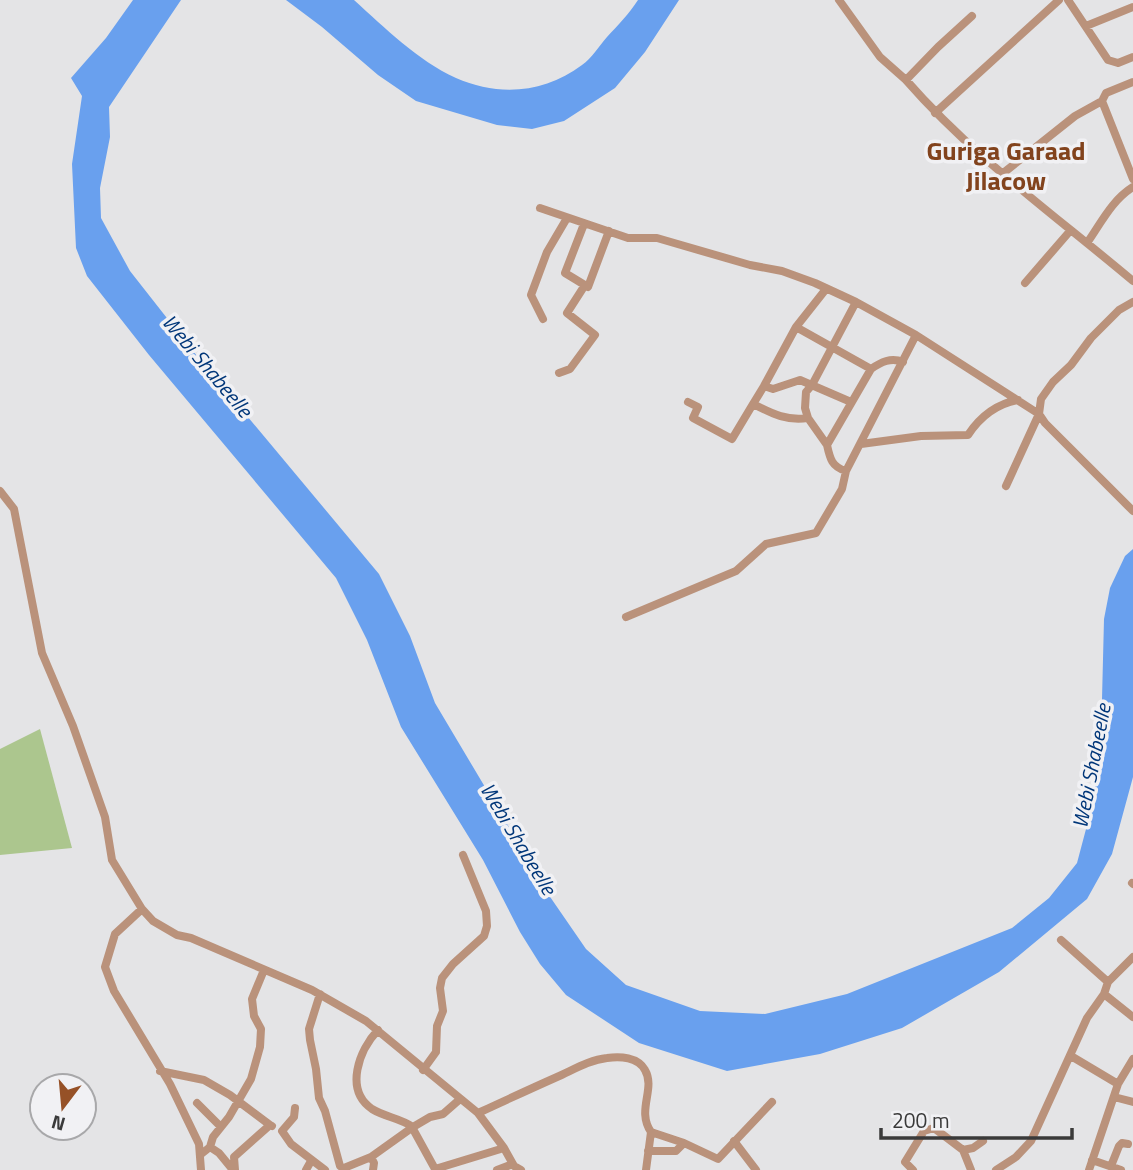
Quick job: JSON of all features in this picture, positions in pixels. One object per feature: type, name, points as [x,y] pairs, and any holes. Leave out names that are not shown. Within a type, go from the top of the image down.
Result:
[{"type":"street","points":[[839,0],[880,57],[906,80],[935,113],[1002,174],[1133,281]]},
{"type":"street","points":[[935,113],[1059,0]]},
{"type":"street","points":[[1068,0],[1108,60],[1118,63],[1133,57]]},
{"type":"street","points":[[1086,26],[1133,7]]},
{"type":"street","points":[[906,80],[972,16]]},
{"type":"street","points":[[1002,174],[1075,116],[1102,101],[1106,93],[1133,82]]},
{"type":"street","points":[[1102,101],[1133,179]]},
{"type":"street","points":[[1087,243],[1109,210],[1133,187]]},
{"type":"street","points":[[540,208],[628,238],[657,238],[750,265],[782,271],[856,302],[916,335],[1039,414],[1133,511]]},
{"type":"street","points":[[543,319],[531,295],[547,252],[567,218]]},
{"type":"street","points":[[584,224],[565,273],[589,287],[609,231]]},
{"type":"street","points":[[1025,283],[1070,231]]},
{"type":"street","points":[[559,373],[570,369],[595,335],[567,313],[585,285]]},
{"type":"street","points":[[688,402],[698,407],[694,418],[732,439],[796,327],[826,289]]},
{"type":"street","points":[[846,471],[836,468],[827,445],[808,418],[805,408],[806,392],[856,302]]},
{"type":"street","points":[[1006,486],[1039,414],[1041,399],[1091,338],[1119,310],[1133,302]]},
{"type":"street","points":[[796,327],[871,369]]},
{"type":"street","points":[[626,617],[736,571],[766,544],[816,533],[842,489],[846,471],[916,335]]},
{"type":"street","points":[[827,445],[871,369],[885,360],[903,362]]},
{"type":"street","points":[[764,386],[773,389],[800,380],[851,402]]},
{"type":"street","points":[[861,444],[921,436],[968,435],[978,421],[1005,402],[1018,400]]},
{"type":"street","points":[[753,404],[780,418],[808,418]]},
{"type":"street","points":[[0,491],[14,509],[42,653],[73,726],[105,817],[112,860],[142,909],[153,921],[177,935],[191,938],[320,995],[366,1021],[478,1114],[516,1168],[497,1170]]},
{"type":"street","points":[[423,1070],[436,1052],[437,1026],[443,1011],[440,988],[442,978],[453,964],[484,936],[487,926],[486,911],[463,855]]},
{"type":"street","points":[[142,909],[115,934],[105,967],[114,991],[170,1084],[185,1120],[199,1144],[201,1170]]},
{"type":"street","points":[[1061,940],[1108,982]]},
{"type":"street","points":[[996,1170],[1016,1157],[1031,1141],[1081,1030],[1104,994],[1108,982],[1133,957]]},
{"type":"street","points":[[200,1155],[210,1147],[213,1137],[239,1102],[251,1079],[260,1047],[261,1029],[254,1016],[252,999],[264,970]]},
{"type":"street","points":[[1104,994],[1133,1017]]},
{"type":"street","points":[[320,995],[309,1029],[310,1040],[318,1098],[325,1111],[342,1169],[372,1157],[402,1133],[430,1117],[443,1114],[459,1100]]},
{"type":"street","points":[[378,1030],[362,1054],[356,1080],[357,1092],[374,1110],[402,1119],[413,1128],[435,1169],[504,1148]]},
{"type":"street","points":[[1071,1056],[1118,1084]]},
{"type":"street","points":[[478,1114],[586,1064],[606,1058],[623,1057],[636,1060],[645,1068],[648,1078],[644,1114],[646,1125],[651,1132],[684,1143],[719,1160],[772,1102]]},
{"type":"street","points":[[1089,1170],[1118,1084],[1133,1059]]},
{"type":"street","points":[[160,1071],[204,1080],[230,1094],[282,1131],[291,1144],[325,1170]]},
{"type":"street","points":[[1114,1097],[1133,1102]]},
{"type":"street","points":[[197,1103],[221,1128]]},
{"type":"street","points":[[282,1131],[294,1117],[295,1108]]},
{"type":"street","points":[[234,1170],[234,1157],[270,1125]]},
{"type":"street","points":[[413,1128],[413,1143]]},
{"type":"street","points":[[912,1170],[905,1162],[924,1132],[934,1128],[962,1150],[971,1170]]},
{"type":"street","points":[[646,1170],[651,1132]]},
{"type":"street","points":[[734,1141],[756,1170]]},
{"type":"street","points":[[962,1150],[983,1142]]},
{"type":"street","points":[[648,1151],[676,1151],[684,1143]]},
{"type":"street","points":[[1111,1166],[1119,1146],[1122,1143],[1128,1144]]},
{"type":"street","points":[[210,1147],[234,1170]]},
{"type":"street","points":[[372,1157],[373,1170]]},
{"type":"street","points":[[1092,1160],[1121,1170]]},
{"type":"street","points":[[306,1170],[311,1161]]},
{"type":"green space","points":[[40,729],[72,848],[0,855],[0,749]]},
{"type":"water","points":[[133,0],[181,0],[109,107],[110,137],[100,188],[101,218],[130,271],[192,350],[379,574],[410,636],[435,703],[535,875],[586,949],[626,985],[700,1011],[765,1014],[847,994],[1012,928],[1049,898],[1077,863],[1094,799],[1102,699],[1104,619],[1110,588],[1125,556],[1133,549],[1133,777],[1112,854],[1087,899],[999,972],[902,1028],[820,1054],[727,1071],[639,1043],[566,995],[540,964],[520,932],[483,860],[401,727],[367,640],[336,578],[149,355],[87,276],[76,248],[72,164],[82,96],[71,78],[106,38]]},
{"type":"water","points":[[286,0],[354,0],[402,43],[442,71],[472,84],[505,90],[553,82],[582,65],[638,0],[679,0],[645,52],[615,88],[564,121],[532,129],[497,125],[416,101],[378,75]]},
{"type":"district","name":"Guriga Garaad Jilacow","points":[[1006,166]]},
{"type":"water label","name":"Webi Shabeelle","points":[[207,366]]},
{"type":"water label","name":"Webi Shabeelle","points":[[1092,766]]},
{"type":"water label","name":"Webi Shabeelle","points":[[518,839]]}]
